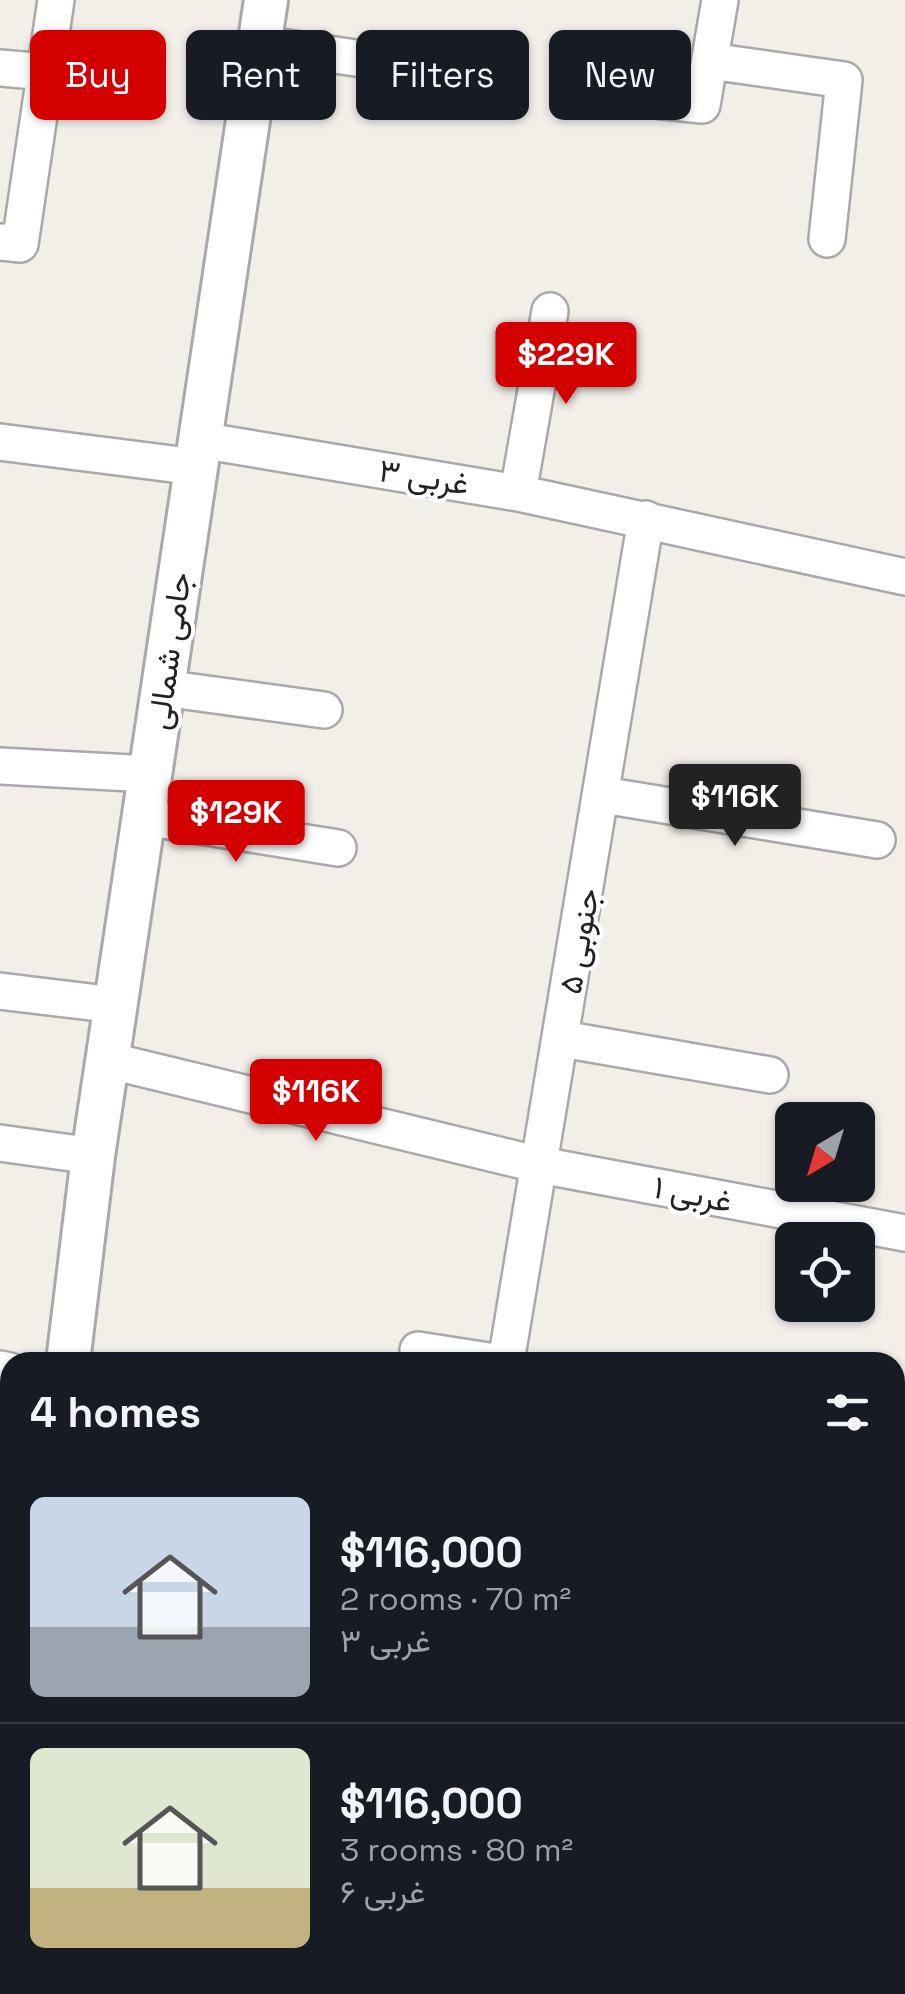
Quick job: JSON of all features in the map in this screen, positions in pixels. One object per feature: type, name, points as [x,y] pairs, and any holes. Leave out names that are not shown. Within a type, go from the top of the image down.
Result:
[{"type":"street","points":[[52,30],[56,0]]},
{"type":"street","name":"جامی شمالی","points":[[262,30],[266,0]]},
{"type":"street","points":[[691,104],[702,105],[720,0]]},
{"type":"street","points":[[710,60],[844,80],[828,240]]},
{"type":"street","points":[[0,68],[30,71]]},
{"type":"street","points":[[0,242],[20,244],[39,120]]},
{"type":"street","name":"جامی شمالی","points":[[69,1352],[93,1156],[249,120]]},
{"type":"street","points":[[518,493],[550,311]]},
{"type":"street","name":"غربی ۳","points":[[0,442],[198,454],[518,493],[905,577]]},
{"type":"street","name":"جنوبی ۵","points":[[508,1352],[646,519]]},
{"type":"street","points":[[163,688],[324,710]]},
{"type":"street","points":[[0,766],[150,774]]},
{"type":"street","points":[[603,795],[877,840]]},
{"type":"street","points":[[144,818],[338,848]]},
{"type":"street","points":[[0,991],[115,1005]]},
{"type":"street","points":[[562,1040],[770,1075]]},
{"type":"street","name":"غربی ۱","points":[[107,1060],[540,1166],[905,1233]]},
{"type":"street","points":[[0,1143],[93,1156]]},
{"type":"street","points":[[418,1350],[431,1352]]}]
